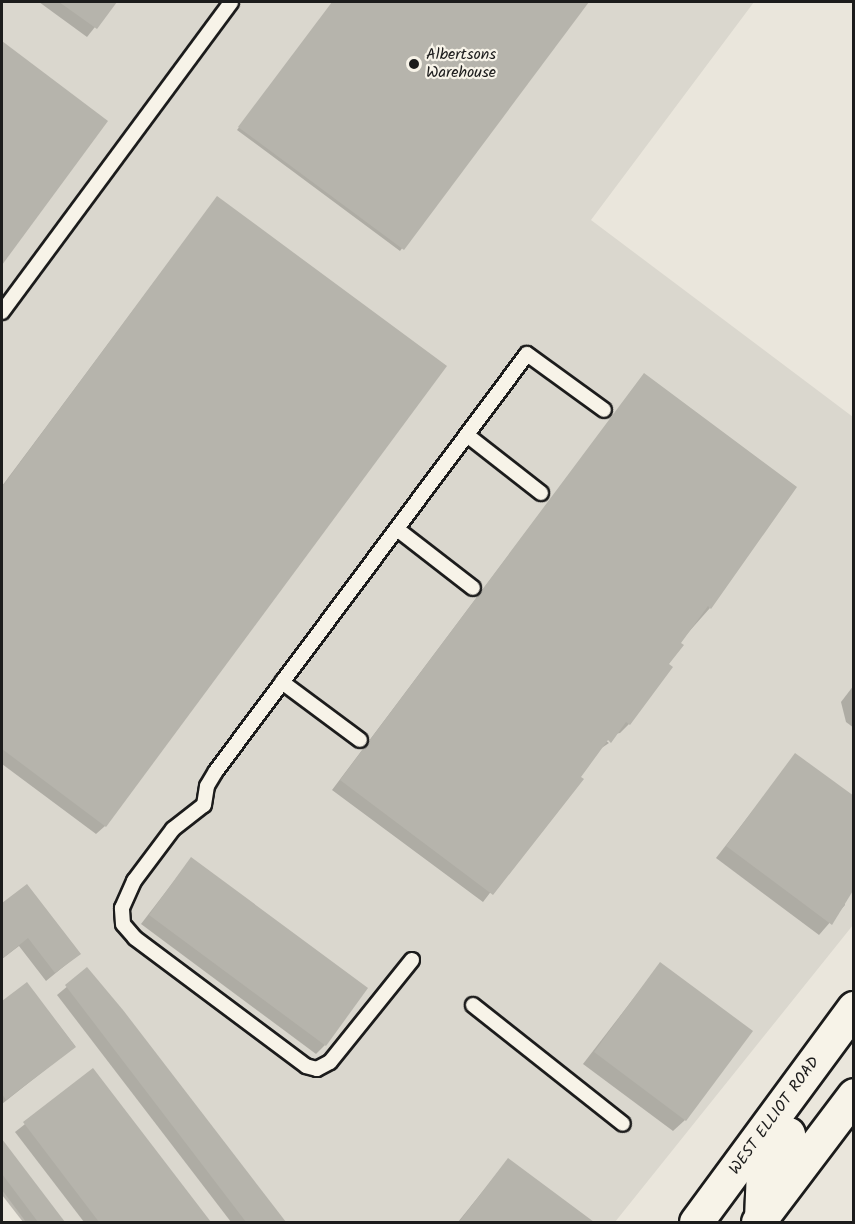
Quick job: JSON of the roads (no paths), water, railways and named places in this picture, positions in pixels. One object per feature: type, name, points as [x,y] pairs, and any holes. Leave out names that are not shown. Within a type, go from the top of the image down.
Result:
[{"type":"main road","name":"WEST ELLIOT ROAD","points":[[696,1222],[718,1207],[851,1011]]},
{"type":"main road","points":[[759,1221],[763,1170],[832,1074],[851,1011]]},
{"type":"main road","points":[[759,1221],[854,1095]]},
{"type":"lane","points":[[2,312],[231,2]]},
{"type":"lane","points":[[412,960],[330,1062],[316,1069],[306,1066],[135,938],[123,924],[122,908],[134,881],[173,829],[204,805],[207,786],[216,771],[527,354],[604,410]]},
{"type":"lane","points":[[467,435],[541,493]]},
{"type":"lane","points":[[397,529],[473,588]]},
{"type":"lane","points":[[282,682],[360,740]]},
{"type":"lane","points":[[473,1005],[623,1124]]},
{"type":"place","name":"Albertsons Warehouse","points":[[414,64]]}]
